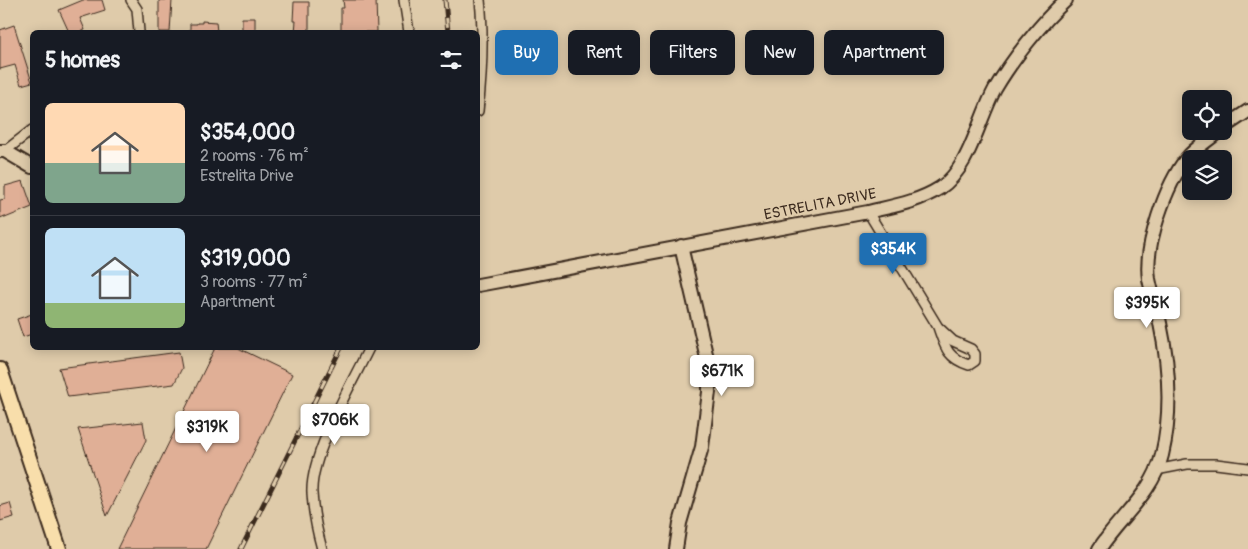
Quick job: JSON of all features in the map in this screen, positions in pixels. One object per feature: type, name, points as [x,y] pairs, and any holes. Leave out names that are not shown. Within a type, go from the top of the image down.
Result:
[{"type":"main road","points":[[0,370],[59,549]]},
{"type":"street","points":[[130,0],[138,9],[139,30]]},
{"type":"street","points":[[404,0],[409,30]]},
{"type":"street","points":[[480,0],[483,37],[480,92]]},
{"type":"street","name":"ESTRELITA DRIVE","points":[[480,285],[868,212],[920,199],[941,187],[959,171],[995,89],[1028,42],[1066,0]]},
{"type":"street","points":[[1232,122],[1248,111]]},
{"type":"street","points":[[30,131],[2,151],[30,166]]},
{"type":"street","points":[[1099,549],[1147,489],[1162,458],[1167,430],[1167,370],[1160,325],[1149,278],[1149,261],[1156,224],[1172,180],[1188,156],[1208,140]]},
{"type":"street","points":[[868,212],[938,327],[946,350],[959,362],[969,365],[975,361],[975,354],[971,349],[953,341],[938,327]]},
{"type":"street","points":[[676,549],[680,523],[702,447],[709,392],[709,367],[682,246]]},
{"type":"street","points":[[322,549],[312,491],[315,470],[325,440],[368,350]]},
{"type":"street","points":[[1156,470],[1187,464],[1216,464],[1248,468]]},
{"type":"building","points":[[83,0],[102,0],[105,10],[80,18],[85,30],[68,30],[59,10]]},
{"type":"building","points":[[159,0],[172,0],[170,30],[159,30]]},
{"type":"building","points":[[343,0],[376,0],[377,30],[341,30],[341,8],[344,8]]},
{"type":"building","points":[[294,2],[309,2],[309,30],[295,30],[296,21],[293,21]]},
{"type":"building","points":[[242,18],[255,18],[255,30],[242,30]]},
{"type":"building","points":[[202,21],[216,22],[217,30],[190,30],[190,24],[202,23]]},
{"type":"building","points":[[14,25],[30,76],[30,83],[21,85],[15,65],[0,69],[0,30]]},
{"type":"building","points":[[23,181],[30,201],[30,208],[5,218],[5,216],[0,218],[0,200],[5,199],[5,186]]},
{"type":"building","points":[[30,315],[30,335],[23,337],[17,319]]},
{"type":"building","points":[[214,350],[242,350],[292,374],[206,549],[117,549]]},
{"type":"building","points":[[179,352],[182,368],[174,384],[68,397],[59,368]]},
{"type":"building","points":[[143,422],[146,440],[107,516],[78,429]]},
{"type":"building","points":[[10,503],[14,517],[0,521],[0,506]]},
{"type":"railway","points":[[445,0],[448,30]]},
{"type":"railway","points":[[241,549],[340,350]]}]
